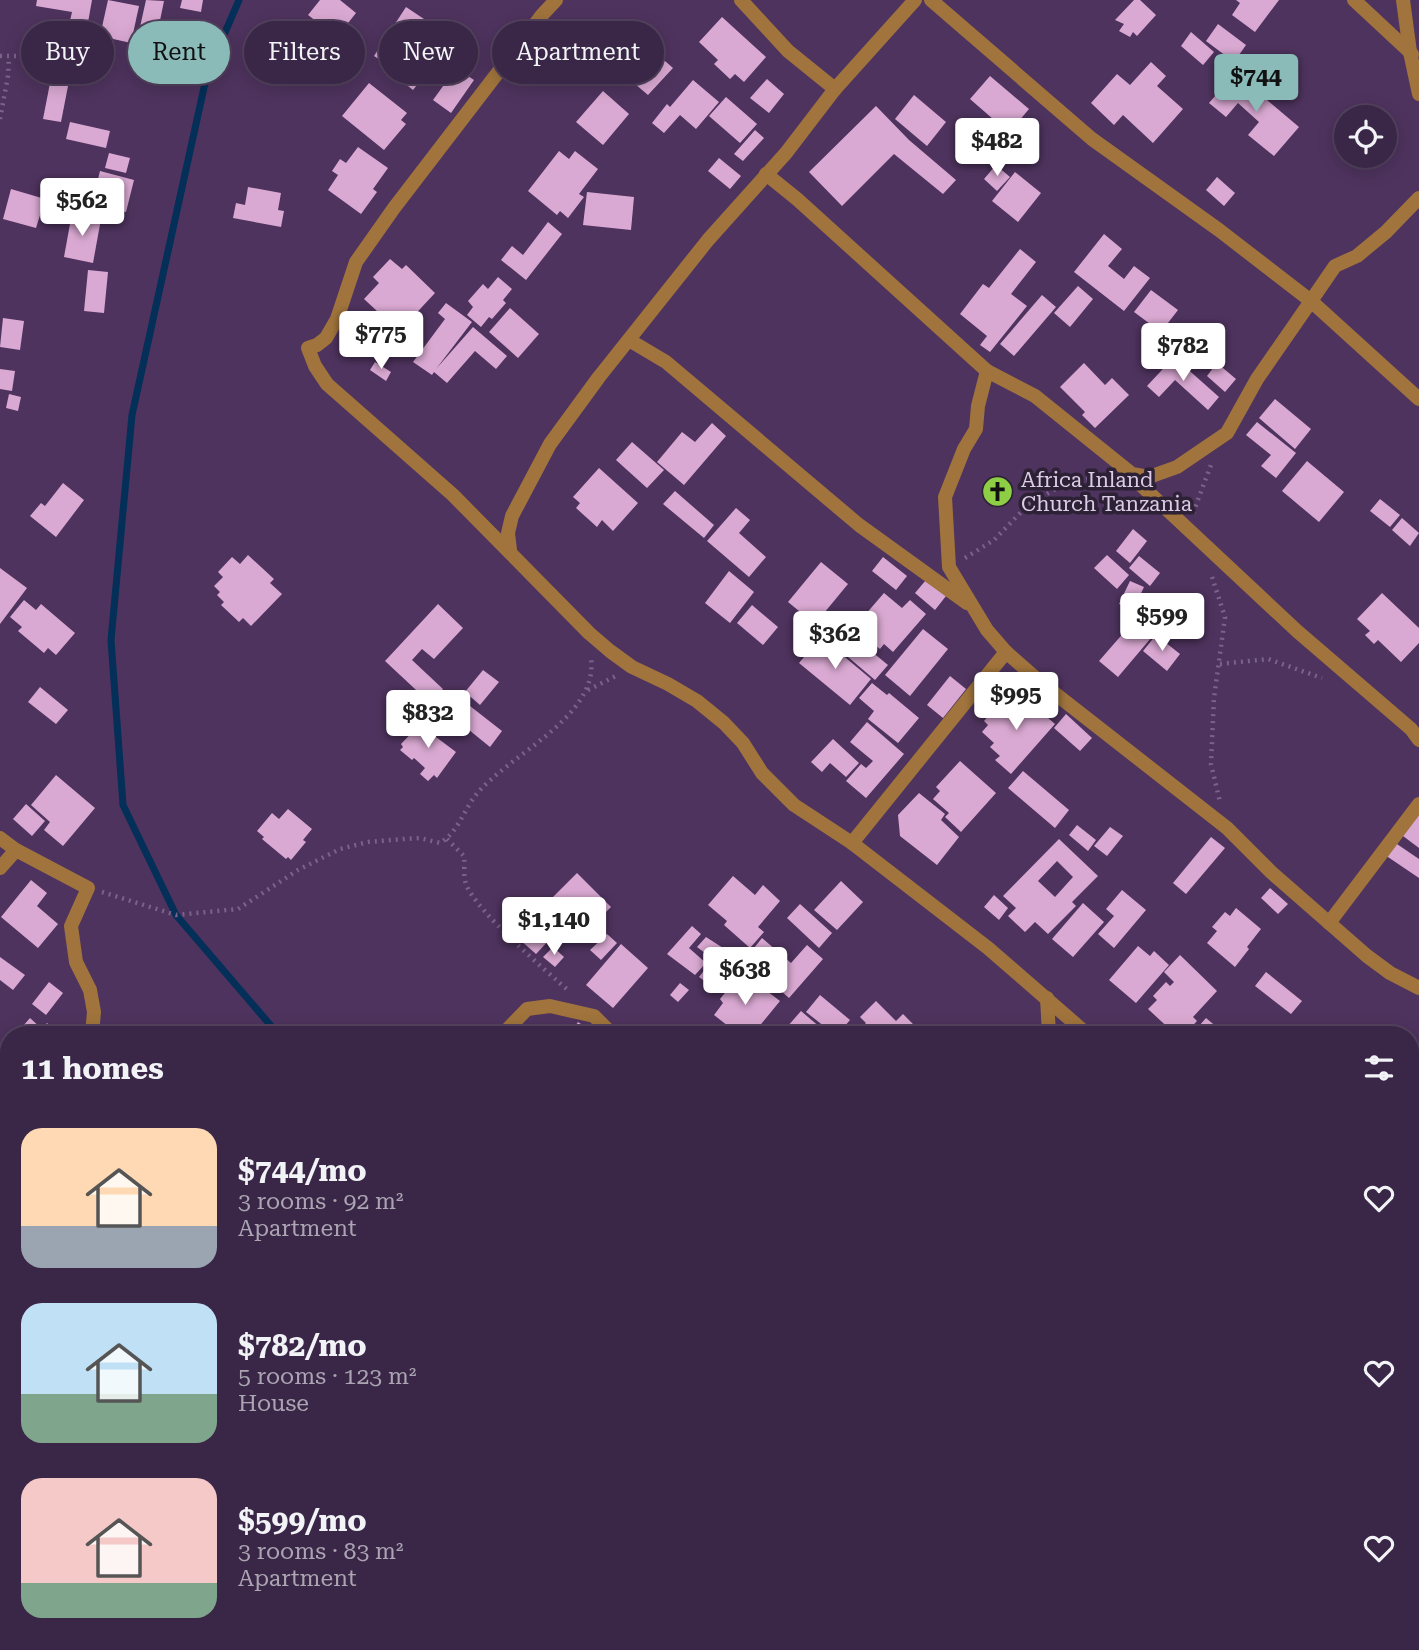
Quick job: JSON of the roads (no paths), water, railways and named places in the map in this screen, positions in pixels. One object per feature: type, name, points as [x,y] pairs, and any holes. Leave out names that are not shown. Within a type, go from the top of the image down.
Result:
[{"type":"street","points":[[556,0],[394,208],[356,262],[337,319],[326,338],[309,348],[315,366],[327,384],[453,495],[589,633],[632,667],[696,701],[724,723],[743,743],[762,774],[786,798],[852,843],[988,948],[1078,1026]]},
{"type":"street","points":[[741,0],[788,51],[835,89]]},
{"type":"street","points":[[510,550],[508,533],[512,516],[550,444],[708,240],[786,153],[835,89],[915,0]]},
{"type":"street","points":[[930,0],[1092,139],[1210,223],[1311,301],[1419,399]]},
{"type":"street","points":[[1354,0],[1414,55]]},
{"type":"street","points":[[1403,0],[1419,94]]},
{"type":"street","points":[[766,174],[987,370],[1035,396],[1097,444],[1297,631],[1411,729],[1419,740]]},
{"type":"street","points":[[1124,469],[1140,477],[1156,476],[1177,467],[1227,433],[1257,379],[1335,266],[1357,256],[1386,232],[1419,198]]},
{"type":"street","points":[[629,340],[666,362],[859,525],[976,610]]},
{"type":"street","points":[[987,370],[975,429],[945,497],[949,567],[987,630],[1006,652],[1039,681],[1227,828],[1271,872],[1329,923],[1390,973],[1419,988]]},
{"type":"street","points":[[852,843],[1006,652]]},
{"type":"street","points":[[1329,923],[1419,804]]},
{"type":"street","points":[[0,838],[16,850],[88,888],[71,926],[76,962],[90,990],[94,1012],[93,1026]]},
{"type":"street","points":[[0,867],[16,850]]},
{"type":"street","points":[[1046,998],[1048,1026]]},
{"type":"street","points":[[511,1026],[527,1009],[540,1006],[594,1016],[604,1026]]},
{"type":"waterway","points":[[239,0],[207,74],[132,415],[111,640],[123,805],[176,915],[271,1026]]},
{"type":"place","name":"Africa Inland Church Tanzania","points":[[998,492]]}]
